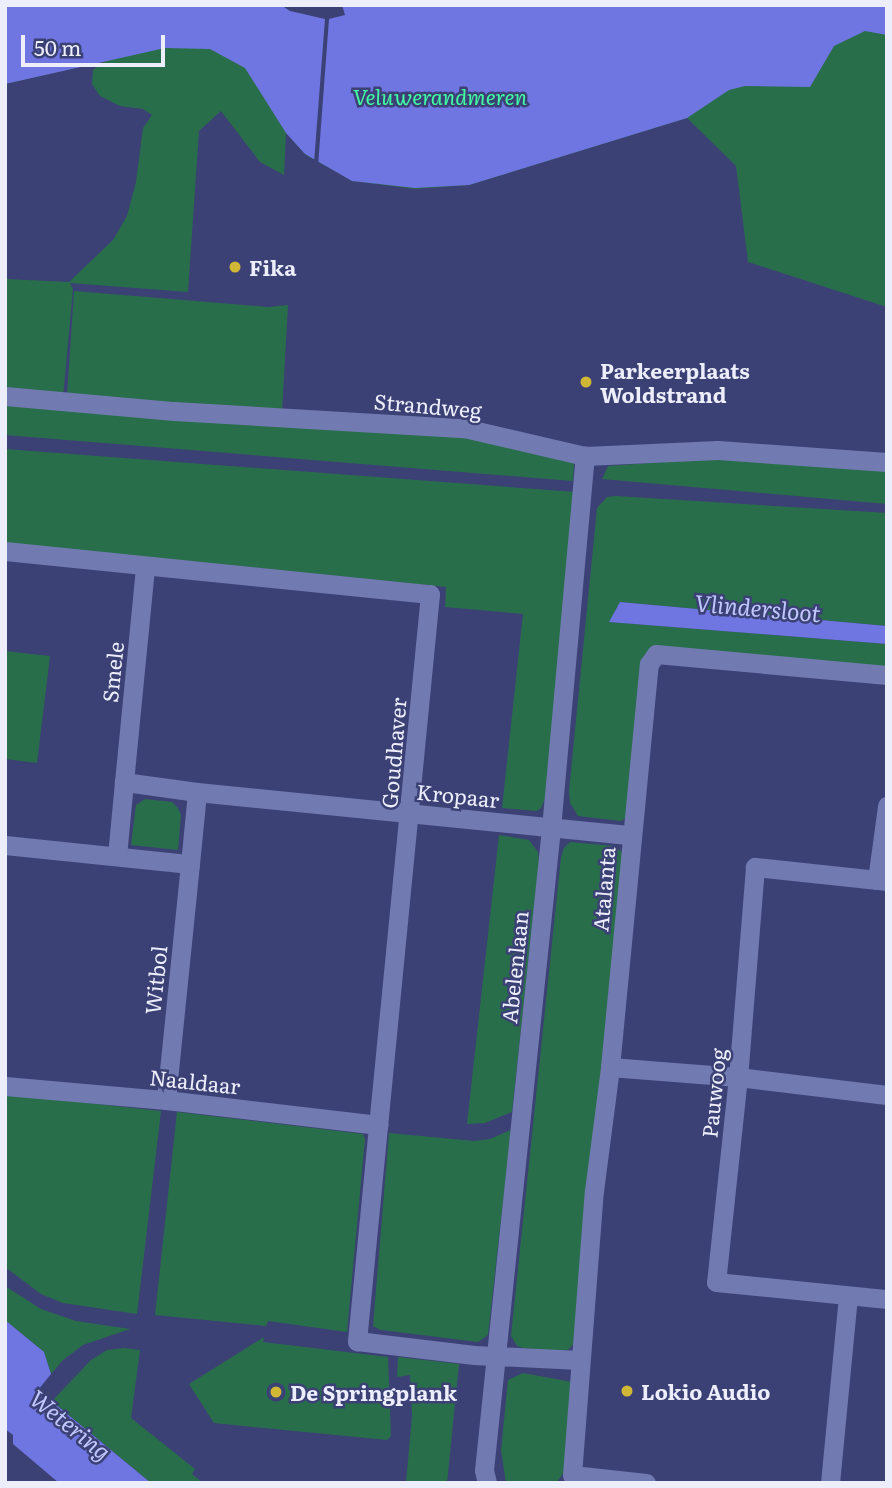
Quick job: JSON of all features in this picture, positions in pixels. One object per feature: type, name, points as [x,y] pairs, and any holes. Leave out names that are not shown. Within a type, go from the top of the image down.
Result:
[{"type":"street","name":"Strandweg","points":[[5,396],[174,411],[464,428],[585,456],[718,450],[887,462]]},
{"type":"street","name":"Abelenlaan","points":[[487,1483],[484,1470],[551,828],[585,456]]},
{"type":"street","name":"Goudhaver","points":[[5,551],[430,594],[357,1341],[496,1356]]},
{"type":"street","name":"Smele","points":[[117,856],[145,566]]},
{"type":"street","name":"Atalanta","points":[[646,1483],[572,1475],[594,1191],[610,1067],[649,664],[656,654],[887,675]]},
{"type":"street","name":"Kropaar","points":[[124,782],[197,792],[631,835]]},
{"type":"street","name":"Witbol","points":[[166,1100],[197,792]]},
{"type":"street","points":[[882,881],[887,806]]},
{"type":"street","points":[[5,845],[190,864]]},
{"type":"street","name":"Pauwoog","points":[[882,881],[755,867],[738,1077],[716,1282],[887,1300]]},
{"type":"street","points":[[610,1067],[738,1077],[887,1095]]},
{"type":"street","name":"Naaldaar","points":[[5,1086],[166,1100],[379,1125]]},
{"type":"street","points":[[830,1483],[848,1296]]},
{"type":"street","points":[[496,1356],[580,1360]]},
{"type":"green space","name":"Veluwerandmeren","points":[[5,5],[887,5],[887,307],[748,262],[736,166],[687,118],[469,185],[415,189],[353,181],[306,155],[286,133],[284,175],[260,162],[221,111],[199,131],[188,292],[70,283],[73,289],[63,397],[5,393],[5,279],[69,282],[113,240],[127,216],[136,182],[143,128],[152,115],[143,109],[120,106],[100,96],[92,84],[93,70],[105,61],[5,84]]},
{"type":"green space","points":[[74,291],[269,307],[288,305],[282,412],[67,396]]},
{"type":"green space","points":[[5,405],[462,434],[574,462],[573,481],[5,435]]},
{"type":"green space","points":[[5,449],[576,492],[545,799],[541,808],[537,811],[502,808],[523,614],[445,607],[446,587],[5,543]]},
{"type":"green space","points":[[721,458],[887,471],[887,504],[602,479],[608,466]]},
{"type":"green space","points":[[607,497],[887,513],[887,626],[620,602],[610,622],[887,644],[887,668],[650,647],[630,816],[621,821],[578,816],[570,803],[569,791],[597,508]]},
{"type":"green space","points":[[5,651],[50,656],[37,763],[5,759]]},
{"type":"green space","points":[[145,799],[172,802],[178,808],[181,815],[178,850],[131,845],[136,805]]},
{"type":"green space","points":[[499,835],[529,840],[538,852],[539,861],[512,1112],[485,1123],[467,1124]]},
{"type":"green space","points":[[570,842],[615,846],[624,854],[575,1342],[568,1350],[555,1351],[517,1346],[511,1336],[561,857]]},
{"type":"green space","points":[[5,1094],[161,1111],[137,1314],[63,1303],[41,1294],[5,1267]]},
{"type":"green space","points":[[177,1112],[363,1134],[365,1139],[347,1332],[268,1321],[266,1326],[155,1315]]},
{"type":"green space","points":[[511,1130],[488,1335],[478,1342],[381,1330],[373,1326],[389,1133],[474,1141],[490,1139]]},
{"type":"green space","points":[[5,1286],[41,1309],[76,1321],[130,1329],[83,1345],[63,1360],[51,1374],[44,1352],[5,1320]]},
{"type":"green space","points":[[264,1337],[263,1342],[388,1357],[391,1436],[387,1440],[214,1423],[189,1384]]},
{"type":"green space","points":[[107,1350],[140,1350],[131,1418],[195,1469],[192,1474],[203,1483],[151,1483],[52,1401],[91,1360]]},
{"type":"green space","points":[[398,1357],[459,1364],[447,1483],[406,1483],[412,1415],[410,1375],[397,1377]]},
{"type":"green space","points":[[523,1373],[572,1382],[565,1471],[556,1483],[506,1483],[501,1450],[508,1380]]},
{"type":"water","name":"Veluwerandmeren","points":[[5,5],[887,5],[887,35],[865,31],[834,46],[810,87],[745,86],[729,90],[687,118],[469,185],[415,188],[352,181],[305,154],[286,133],[245,68],[210,49],[165,48],[5,84]]},
{"type":"water","points":[[620,602],[887,626],[887,644],[609,622]]},
{"type":"water","name":"Wetering","points":[[5,1320],[44,1352],[51,1374],[38,1390],[151,1483],[59,1483],[13,1444],[13,1435],[5,1429]]},
{"type":"pier","points":[[281,5],[342,5],[345,15],[329,19],[318,166],[314,163],[325,19],[290,11]]},
{"type":"place","name":"Fika","points":[[235,267]]},
{"type":"place","name":"Parkeerplaats Woldstrand","points":[[586,382]]},
{"type":"place","name":"Lokio Audio","points":[[627,1391]]},
{"type":"place","name":"De Springplank","points":[[276,1392]]},
{"type":"water label","name":"Vlindersloot","points":[[758,607]]}]
